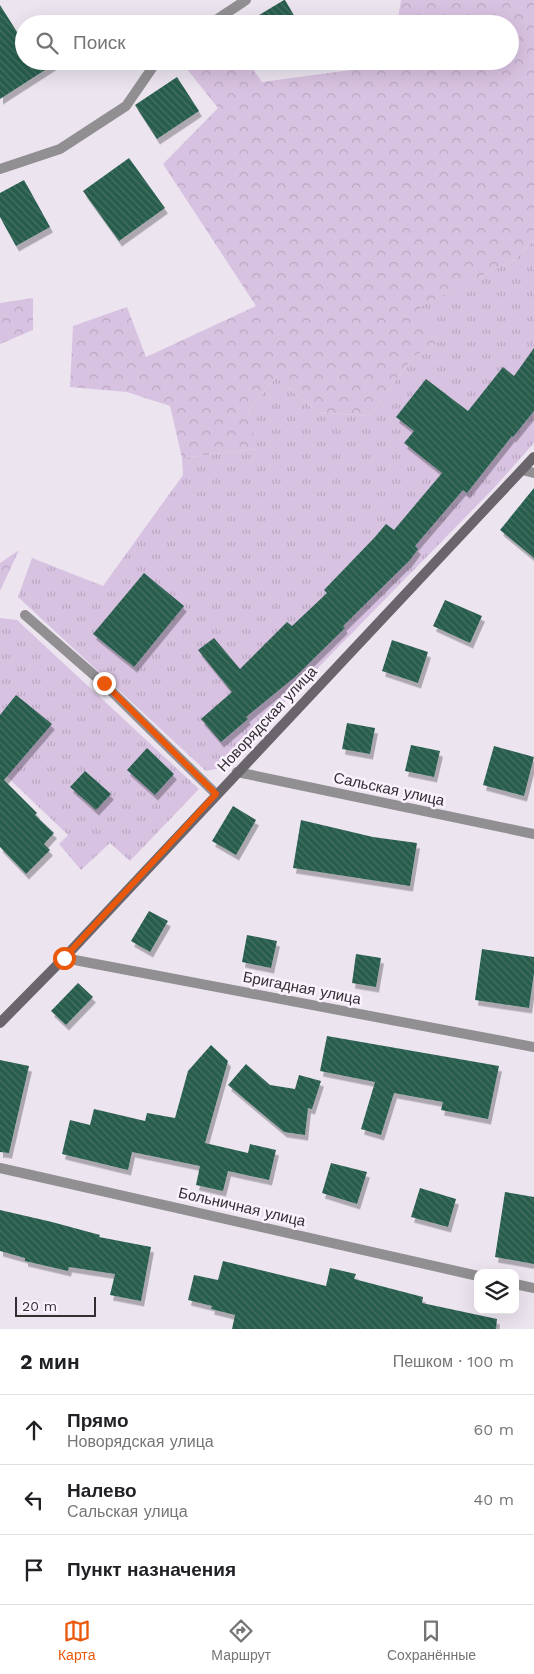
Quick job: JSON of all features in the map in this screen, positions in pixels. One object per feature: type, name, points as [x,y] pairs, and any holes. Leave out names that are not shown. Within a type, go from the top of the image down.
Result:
[{"type":"street","points":[[224,15],[246,0]]},
{"type":"street","points":[[0,169],[60,149],[126,106],[151,70]]},
{"type":"street","name":"Новорядская улица","points":[[0,1023],[64,958],[534,457]]},
{"type":"street","points":[[522,470],[534,473]]},
{"type":"street","points":[[25,615],[104,683],[216,794]]},
{"type":"street","name":"Сальская улица","points":[[237,772],[534,834]]},
{"type":"street","name":"Бригадная улица","points":[[64,958],[534,1046]]},
{"type":"street","name":"Больничная улица","points":[[0,1168],[474,1275]]},
{"type":"street","points":[[519,1285],[534,1288]]},
{"type":"green space","points":[[401,0],[534,0],[534,240],[515,259],[420,307],[436,344],[414,356],[369,416],[317,412],[276,377],[248,411],[257,449],[182,458],[170,406],[127,392],[70,387],[73,326],[127,307],[146,357],[256,306],[163,164],[218,108],[188,70],[253,70],[262,82],[351,70],[519,70],[519,15],[398,15]]},
{"type":"green space","points":[[534,240],[534,443],[493,489],[220,768],[206,771],[18,597],[32,558],[103,586],[183,475],[182,458],[256,449],[248,411],[276,377],[317,412],[369,416],[414,356],[435,344],[419,307],[515,259]]},
{"type":"green space","points":[[33,298],[33,330],[0,344],[0,303]]},
{"type":"green space","points":[[19,550],[0,591],[0,563]]},
{"type":"green space","points":[[0,618],[17,620],[199,789],[130,861],[110,843],[81,870],[59,844],[68,835],[0,770]]},
{"type":"building","points":[[285,0],[294,15],[259,15]]},
{"type":"building","points":[[0,5],[15,29],[15,70],[45,70],[0,99]]},
{"type":"building","points":[[177,77],[199,111],[157,139],[135,105]]},
{"type":"building","points":[[129,158],[165,208],[119,241],[83,191]]},
{"type":"building","points":[[24,180],[50,227],[16,246],[0,217],[0,193]]},
{"type":"building","points":[[534,348],[534,411],[467,493],[463,490],[415,546],[418,549],[410,560],[343,626],[345,628],[295,677],[246,717],[248,719],[221,742],[201,719],[232,692],[198,650],[214,638],[240,669],[287,622],[292,626],[327,593],[324,590],[386,524],[394,530],[442,473],[404,443],[414,431],[396,417],[426,379],[468,411],[503,367],[514,376]]},
{"type":"building","points":[[534,488],[534,558],[500,530]]},
{"type":"building","points":[[144,573],[184,606],[134,667],[93,634]]},
{"type":"building","points":[[445,600],[482,616],[470,643],[433,626]]},
{"type":"building","points":[[392,640],[428,652],[418,683],[382,671]]},
{"type":"building","points":[[16,695],[52,724],[4,780],[54,833],[44,844],[50,850],[26,874],[0,847],[0,715]]},
{"type":"building","points":[[347,723],[375,728],[370,754],[342,749]]},
{"type":"building","points":[[411,745],[440,751],[434,777],[405,771]]},
{"type":"building","points":[[494,746],[534,757],[524,796],[483,785]]},
{"type":"building","points":[[147,748],[174,774],[155,795],[127,770]]},
{"type":"building","points":[[85,771],[111,794],[96,810],[70,787]]},
{"type":"building","points":[[233,806],[256,820],[236,855],[212,841]]},
{"type":"building","points":[[301,820],[373,837],[417,843],[410,886],[293,868]]},
{"type":"building","points":[[149,911],[168,921],[150,952],[131,941]]},
{"type":"building","points":[[247,935],[277,941],[271,968],[242,962]]},
{"type":"building","points":[[482,949],[534,957],[534,973],[529,1008],[475,1000]]},
{"type":"building","points":[[356,954],[381,958],[376,987],[352,983]]},
{"type":"building","points":[[78,983],[93,997],[66,1025],[51,1011]]},
{"type":"building","points":[[327,1036],[499,1066],[488,1119],[441,1110],[443,1102],[394,1093],[381,1135],[361,1129],[375,1082],[320,1071]]},
{"type":"building","points":[[211,1045],[228,1061],[205,1143],[248,1153],[250,1144],[276,1150],[269,1180],[228,1171],[223,1191],[196,1185],[200,1166],[132,1152],[128,1170],[62,1154],[70,1120],[90,1125],[94,1109],[145,1121],[147,1113],[175,1118],[188,1071]]},
{"type":"building","points":[[0,1060],[29,1066],[9,1153],[0,1152]]},
{"type":"building","points":[[246,1064],[270,1085],[295,1089],[299,1075],[321,1081],[312,1109],[308,1108],[305,1135],[284,1132],[228,1085]]},
{"type":"building","points":[[331,1163],[367,1172],[357,1204],[322,1193]]},
{"type":"building","points":[[420,1188],[456,1199],[448,1227],[411,1217]]},
{"type":"building","points":[[505,1192],[534,1197],[534,1264],[495,1257]]},
{"type":"building","points":[[0,1210],[100,1235],[99,1237],[151,1247],[141,1301],[110,1295],[115,1274],[69,1267],[68,1271],[25,1261],[25,1258],[0,1251]]},
{"type":"building","points":[[223,1261],[326,1286],[330,1268],[356,1274],[354,1279],[423,1297],[422,1303],[497,1319],[496,1329],[232,1329],[235,1315],[211,1309],[212,1306],[188,1300],[194,1275],[218,1280]]},
{"type":"route","points":[[64,958],[216,794],[104,683]]}]
